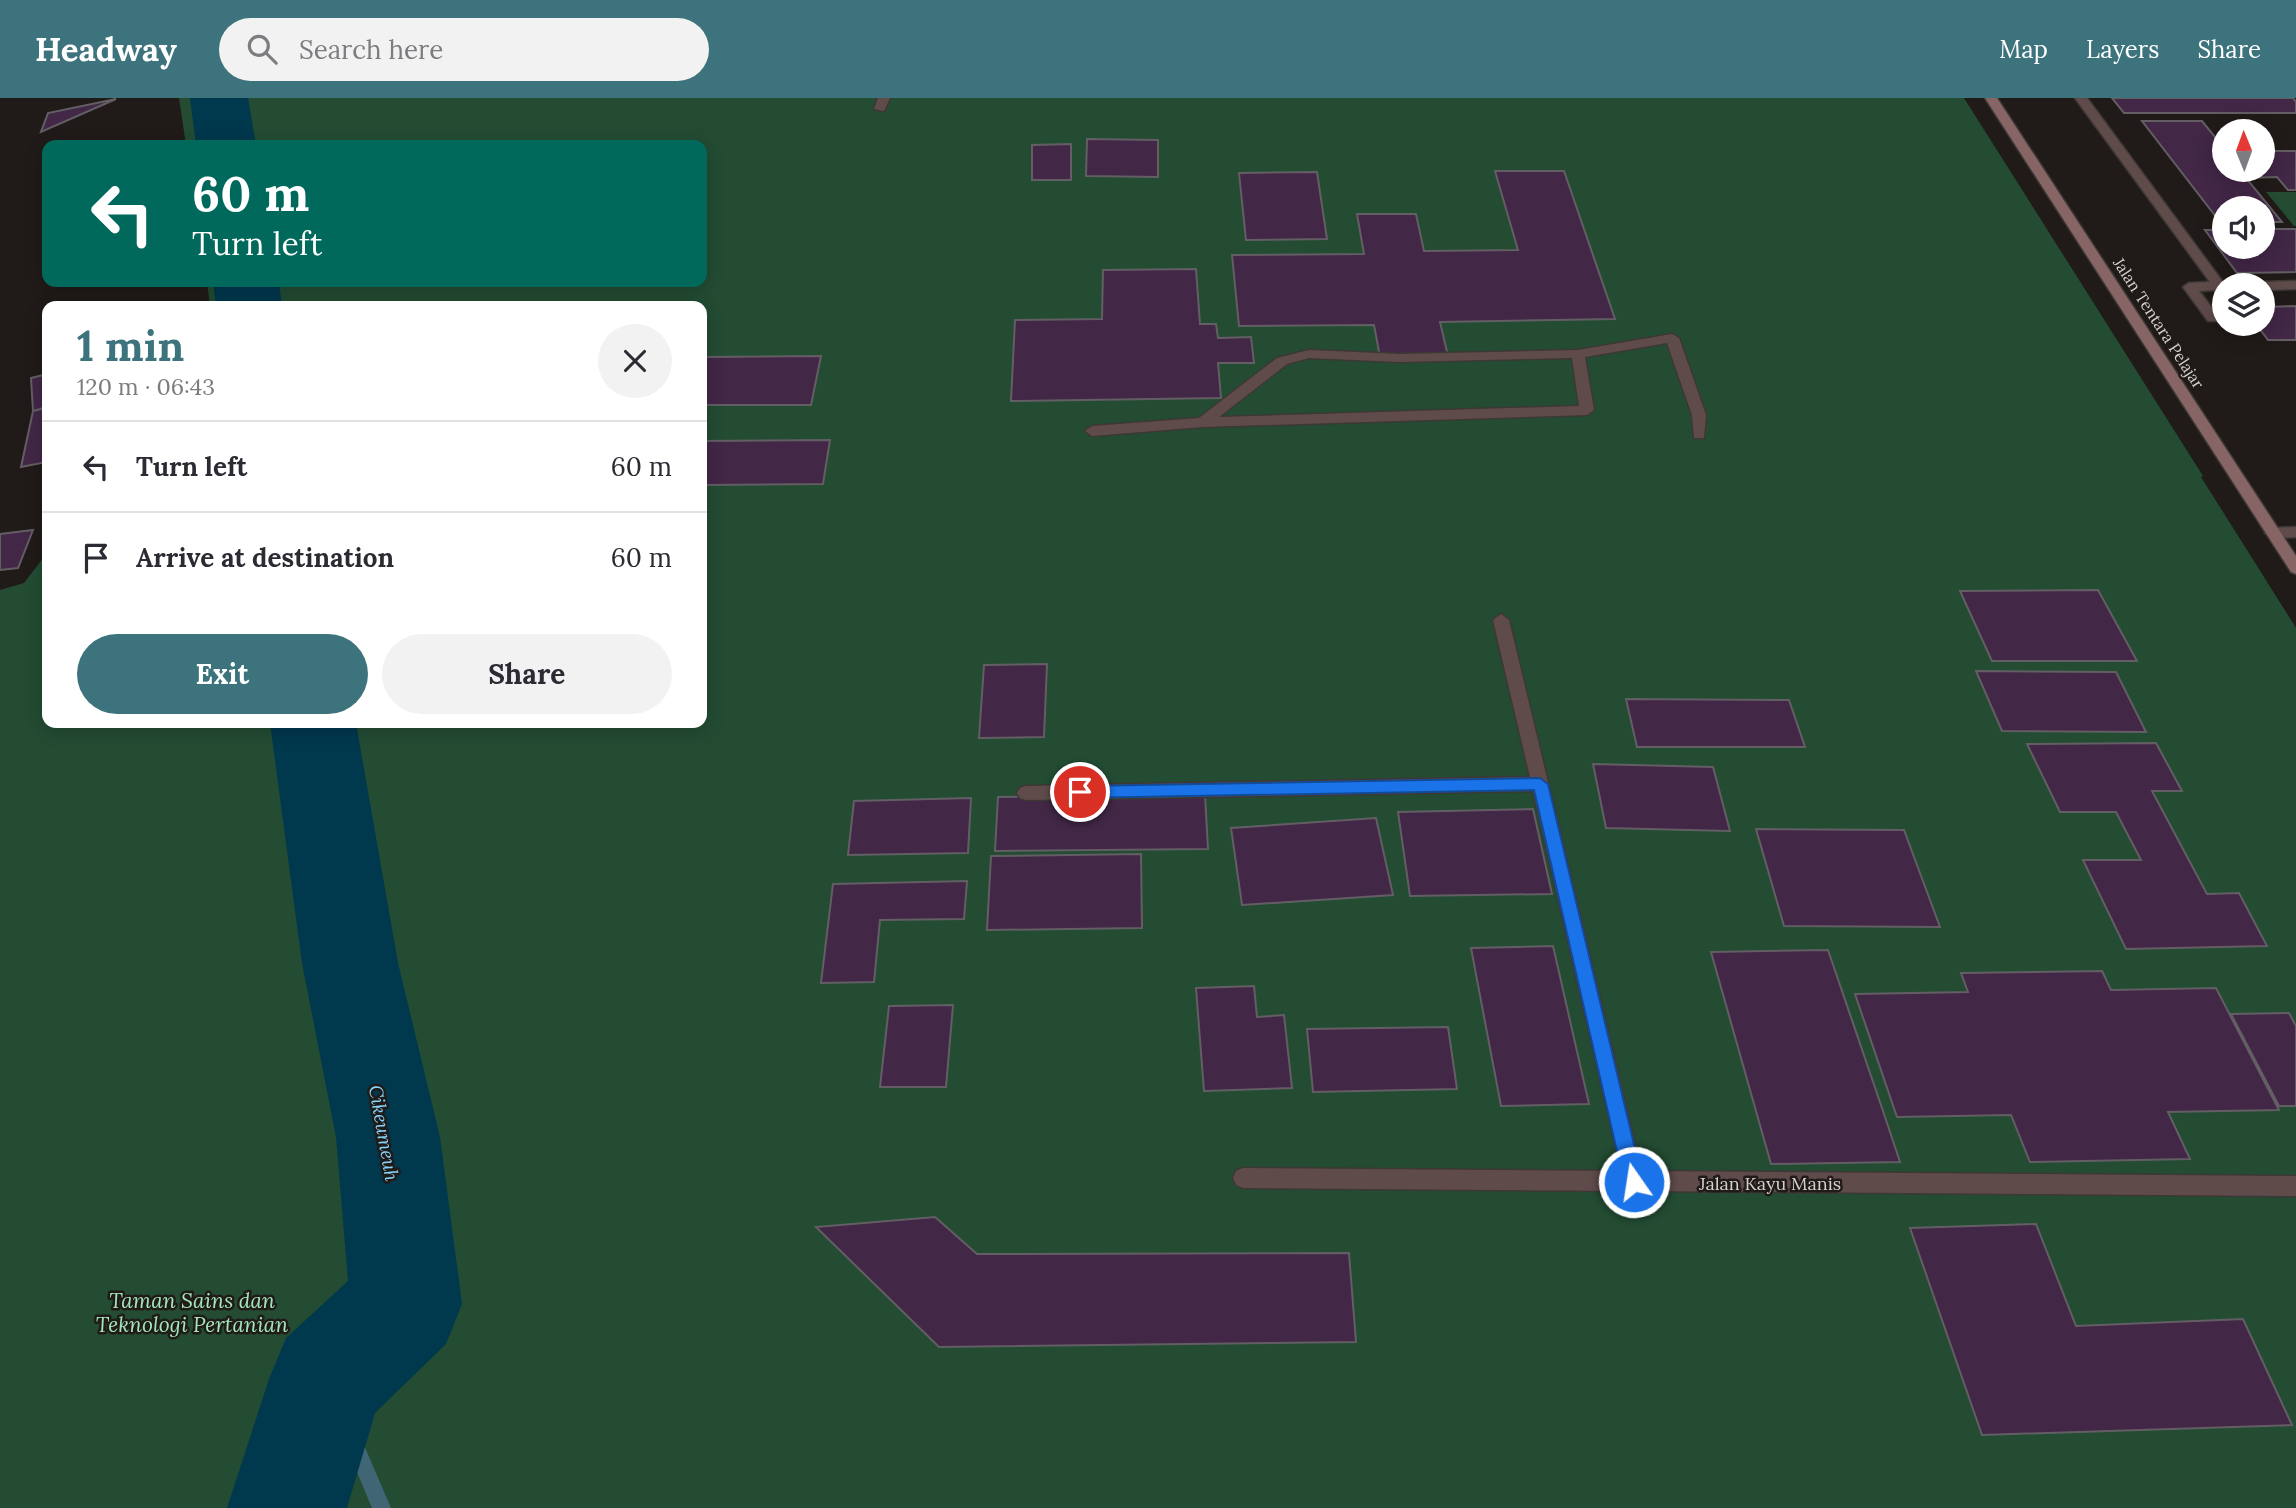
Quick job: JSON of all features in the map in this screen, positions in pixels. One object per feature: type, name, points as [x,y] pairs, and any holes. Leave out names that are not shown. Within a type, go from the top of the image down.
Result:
[{"type":"main road","name":"Jalan Tentara Pelajar","points":[[1991,98],[2296,568]]},
{"type":"street","points":[[2081,98],[2212,273]]},
{"type":"street","points":[[2275,286],[2296,285]]},
{"type":"street","points":[[2212,286],[2189,287],[2212,317]]},
{"type":"street","points":[[1203,422],[1282,360],[1309,354],[1400,358],[1578,354],[1672,338],[1699,415],[1699,435]]},
{"type":"street","points":[[1091,431],[1203,422],[1587,410],[1578,354]]},
{"type":"street","points":[[2273,533],[2296,532]]},
{"type":"street","points":[[1501,620],[1634,1182]]},
{"type":"street","points":[[1026,793],[1540,784]]},
{"type":"street","name":"Jalan Kayu Manis","points":[[1243,1178],[2296,1186]]},
{"type":"green space","name":"Taman Sains dan Teknologi Pertanian","points":[[179,98],[1964,98],[2296,628],[2296,1508],[0,1508],[0,590],[24,583],[42,560],[42,728],[707,728],[707,301],[209,301],[208,287],[707,287],[707,140],[185,140]]},
{"type":"green space","points":[[2266,192],[2296,192],[2296,226],[2275,203],[2275,196],[2269,196]]},
{"type":"building","points":[[2112,98],[2293,98],[2296,102],[2296,113],[2124,113]]},
{"type":"building","points":[[116,99],[41,132],[48,113]]},
{"type":"building","points":[[2142,121],[2202,121],[2212,133],[2212,182],[2249,182],[2261,196],[2212,196],[2212,212]]},
{"type":"building","points":[[1087,139],[1158,140],[1158,177],[1086,176]]},
{"type":"building","points":[[1071,144],[1071,180],[1032,180],[1032,145]]},
{"type":"building","points":[[2275,151],[2296,151],[2296,190],[2288,190],[2277,177]]},
{"type":"building","points":[[1495,171],[1564,171],[1615,319],[1440,322],[1448,356],[1380,357],[1374,325],[1239,326],[1232,255],[1364,254],[1357,214],[1416,214],[1424,251],[1518,250]]},
{"type":"building","points":[[1317,172],[1327,239],[1246,240],[1239,173]]},
{"type":"building","points":[[2275,229],[2296,229],[2296,272],[2237,273],[2227,259],[2275,259]]},
{"type":"building","points":[[2205,230],[2212,230],[2212,239]]},
{"type":"building","points":[[1196,269],[1200,324],[1216,324],[1218,338],[1251,337],[1254,363],[1218,363],[1221,398],[1011,401],[1015,320],[1102,319],[1103,270]]},
{"type":"building","points":[[2296,306],[2296,340],[2268,340],[2265,336],[2275,336],[2275,307]]},
{"type":"building","points":[[821,356],[811,405],[707,405],[707,357]]},
{"type":"building","points":[[42,375],[42,408],[33,411],[31,378]]},
{"type":"building","points":[[42,409],[42,463],[21,467],[33,411]]},
{"type":"building","points":[[830,440],[823,484],[707,485],[707,441]]},
{"type":"building","points":[[33,530],[18,568],[0,570],[0,534]]},
{"type":"building","points":[[2098,590],[2137,661],[1992,661],[1960,591]]},
{"type":"building","points":[[1047,664],[1044,737],[979,738],[984,665]]},
{"type":"building","points":[[1976,671],[2116,672],[2146,732],[2002,731]]},
{"type":"building","points":[[1626,699],[1789,700],[1805,747],[1637,747]]},
{"type":"building","points":[[2156,743],[2182,791],[2152,791],[2207,894],[2239,893],[2267,946],[2126,949],[2083,860],[2141,860],[2116,812],[2060,812],[2027,744]]},
{"type":"building","points":[[1593,764],[1713,767],[1730,831],[1606,828]]},
{"type":"building","points":[[1205,795],[1208,849],[995,851],[998,797]]},
{"type":"building","points":[[971,798],[968,853],[848,855],[854,801]]},
{"type":"building","points":[[1533,809],[1552,894],[1410,896],[1398,812]]},
{"type":"building","points":[[1376,818],[1393,895],[1242,905],[1231,828]]},
{"type":"building","points":[[1756,829],[1904,830],[1940,927],[1784,926]]},
{"type":"building","points":[[1141,854],[1142,928],[987,930],[991,856]]},
{"type":"building","points":[[967,881],[964,919],[880,920],[874,982],[821,983],[833,884]]},
{"type":"building","points":[[1553,946],[1589,1104],[1501,1106],[1471,948]]},
{"type":"building","points":[[1828,950],[1900,1162],[1771,1164],[1711,952]]},
{"type":"building","points":[[2102,971],[2111,990],[2216,988],[2279,1110],[2168,1112],[2190,1159],[2030,1162],[2011,1115],[1897,1117],[1855,994],[1968,992],[1961,973]]},
{"type":"building","points":[[1254,986],[1257,1017],[1284,1015],[1292,1088],[1204,1091],[1196,988]]},
{"type":"building","points":[[953,1005],[946,1087],[880,1087],[889,1006]]},
{"type":"building","points":[[2289,1013],[2296,1026],[2296,1106],[2279,1106],[2231,1014]]},
{"type":"building","points":[[1448,1027],[1457,1089],[1313,1092],[1307,1029]]},
{"type":"building","points":[[935,1217],[977,1254],[1349,1253],[1356,1342],[939,1347],[816,1227]]},
{"type":"building","points":[[2036,1224],[2076,1326],[2243,1319],[2292,1425],[1982,1435],[1910,1228]]},
{"type":"waterway","name":"Cikeumeuh","points":[[219,98],[225,140]]},
{"type":"waterway","name":"Cikeumeuh","points":[[247,287],[248,301]]},
{"type":"waterway","name":"Cikeumeuh","points":[[287,1508],[327,1379],[406,1304],[388,1137],[350,963],[314,728]]},
{"type":"waterway","points":[[327,1379],[382,1508]]},
{"type":"route","points":[[1080,792],[1540,784],[1634,1182]]}]
